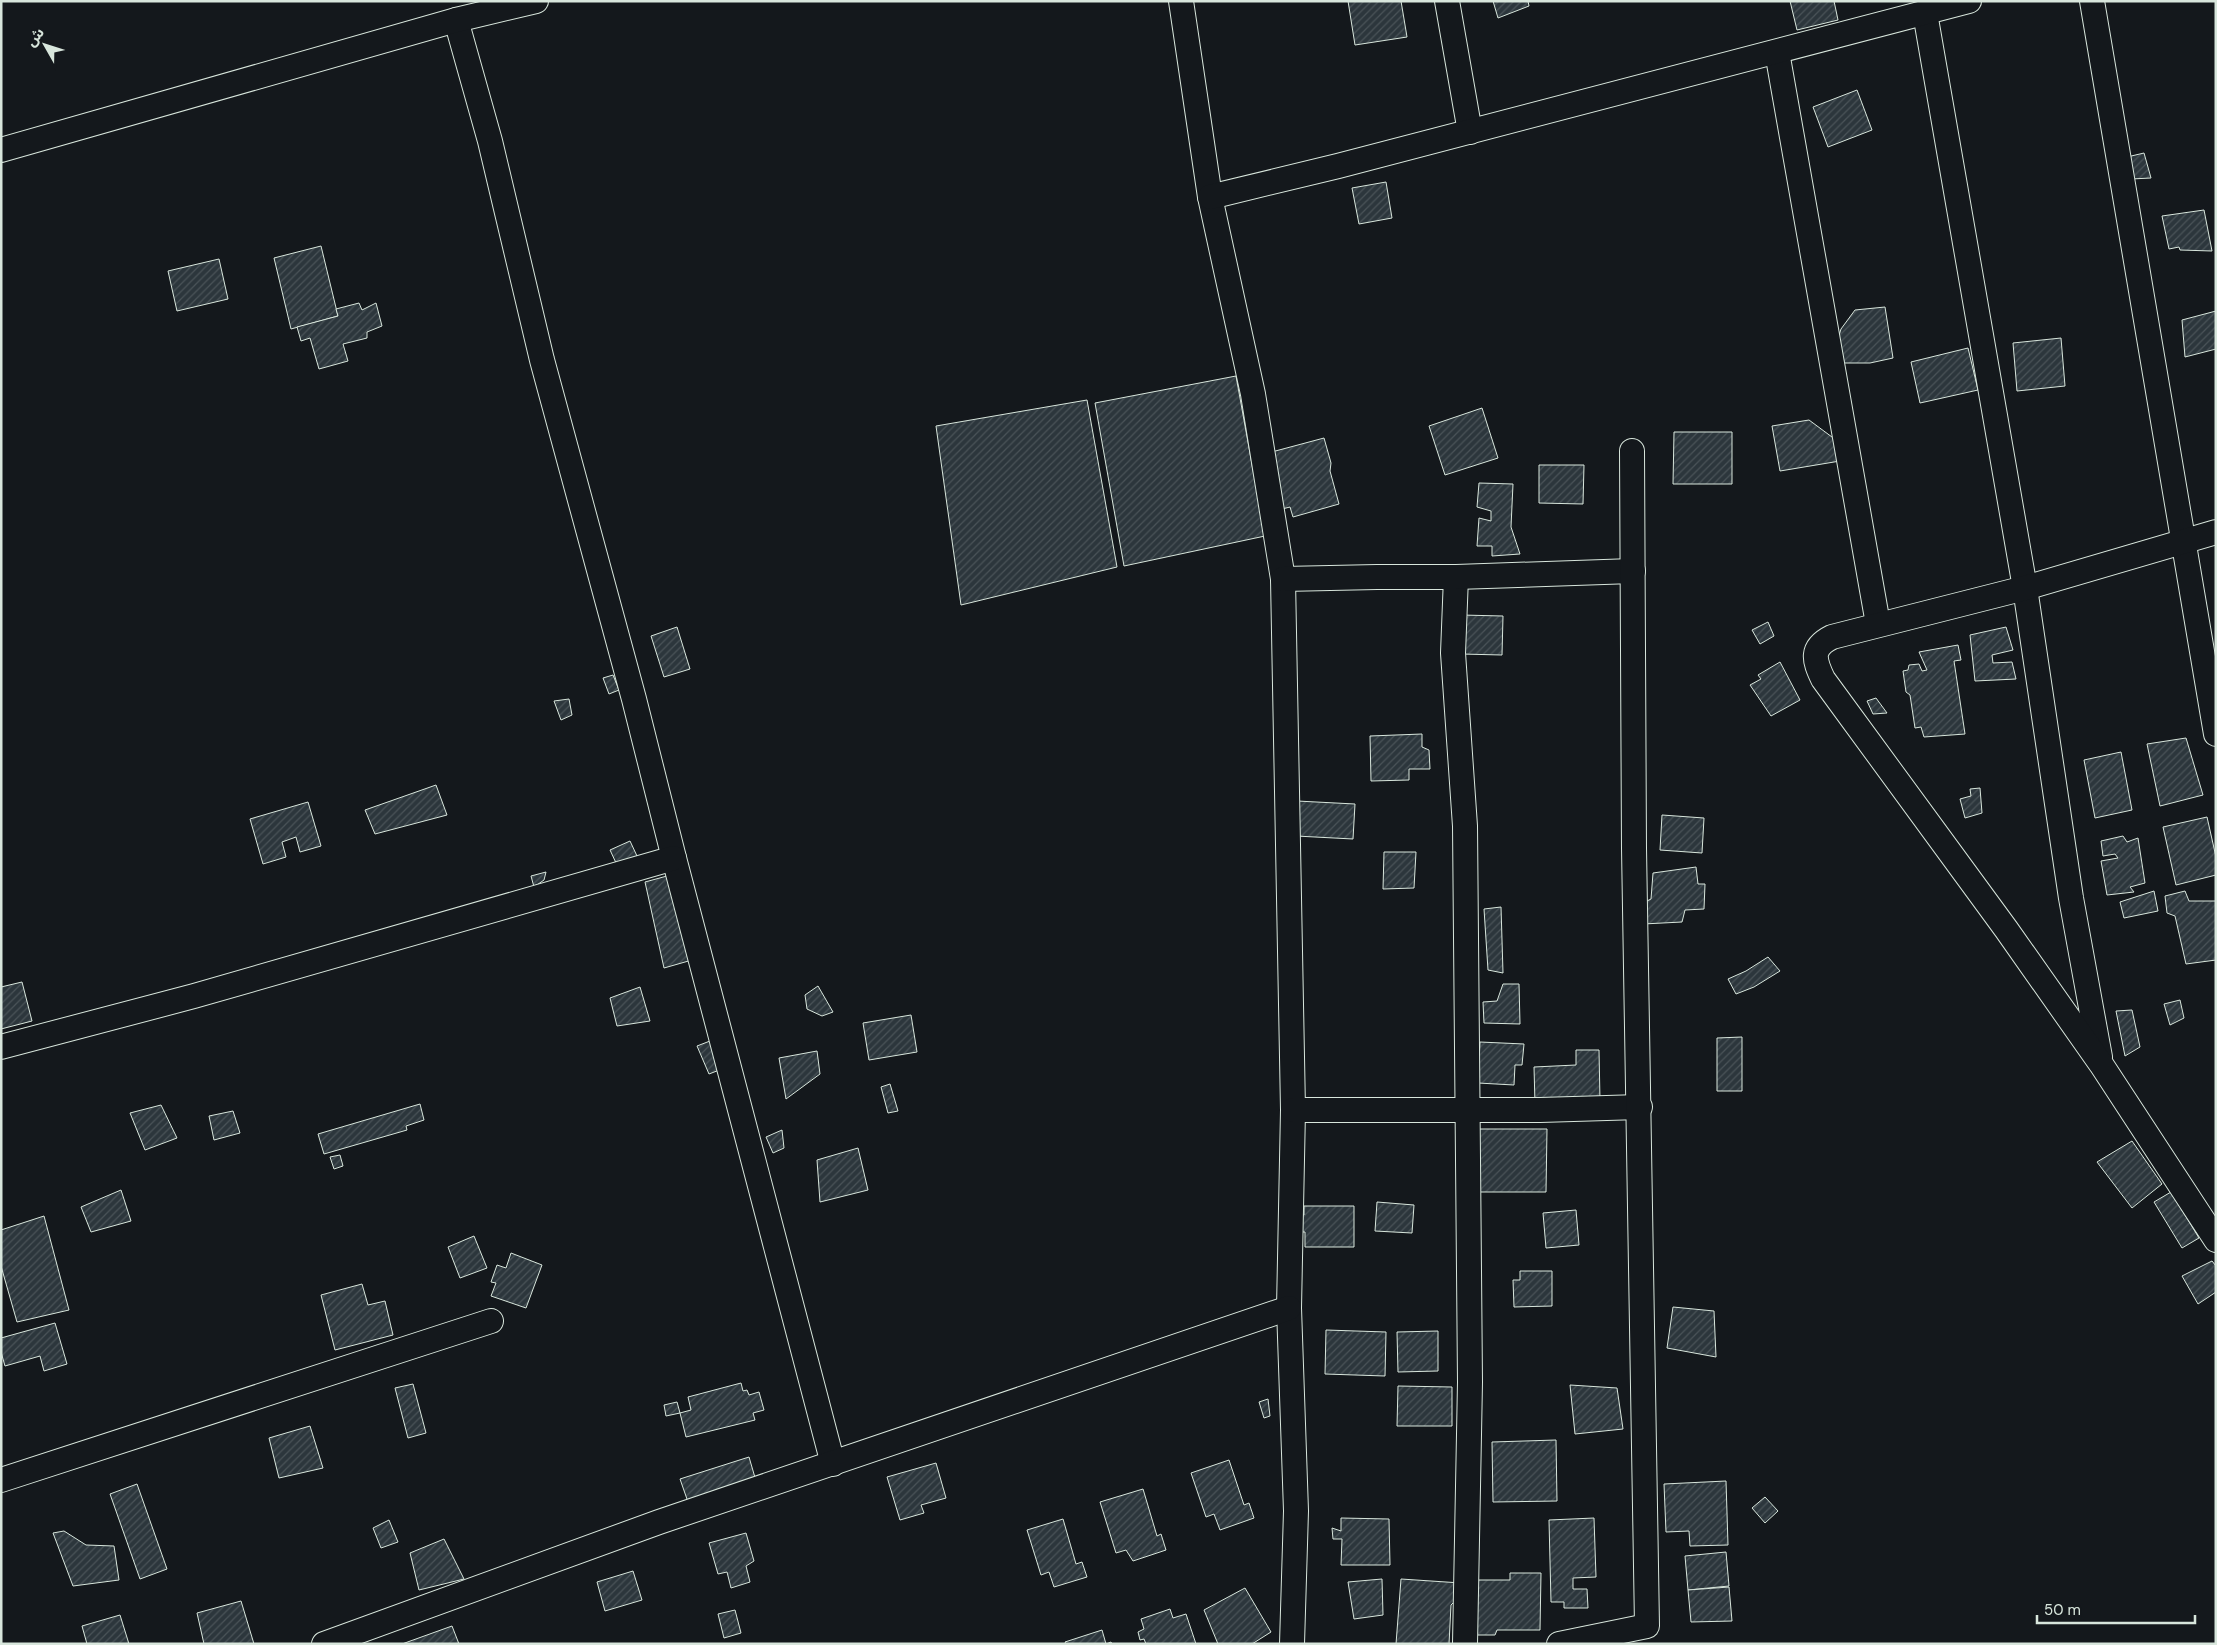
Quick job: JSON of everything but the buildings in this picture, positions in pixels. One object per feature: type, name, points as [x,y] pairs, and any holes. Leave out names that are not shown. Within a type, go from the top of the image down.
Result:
[{"type":"street","points":[[1,150],[456,20],[536,1]]},
{"type":"street","points":[[1181,1],[1210,197],[1253,394],[1283,579],[1292,1110],[1289,1308],[1296,1512],[1292,1644]]},
{"type":"street","points":[[1447,1],[1470,132]]},
{"type":"street","points":[[1210,197],[1470,132],[1969,1]]},
{"type":"street","points":[[2092,1],[2216,734]]},
{"type":"street","points":[[1925,13],[2025,588],[2071,898],[2101,1064]]},
{"type":"street","points":[[456,20],[490,141],[542,360],[624,662],[833,1464]]},
{"type":"street","points":[[1777,52],[1878,624]]},
{"type":"street","points":[[1559,1644],[1647,1626],[1635,858],[1632,450]]},
{"type":"street","points":[[2216,532],[2025,588],[1832,637],[1821,643],[1816,653],[1816,664],[1823,679],[2006,929],[2101,1064],[2216,1240]]},
{"type":"street","points":[[1283,579],[1633,572]]},
{"type":"street","points":[[1456,577],[1453,653],[1465,826],[1470,1382],[1465,1644]]},
{"type":"street","points":[[1,1047],[194,996],[674,858]]},
{"type":"street","points":[[1292,1110],[1540,1110],[1640,1107]]},
{"type":"street","points":[[324,1644],[659,1522],[1289,1308]]},
{"type":"street","points":[[1,1480],[490,1321]]}]
